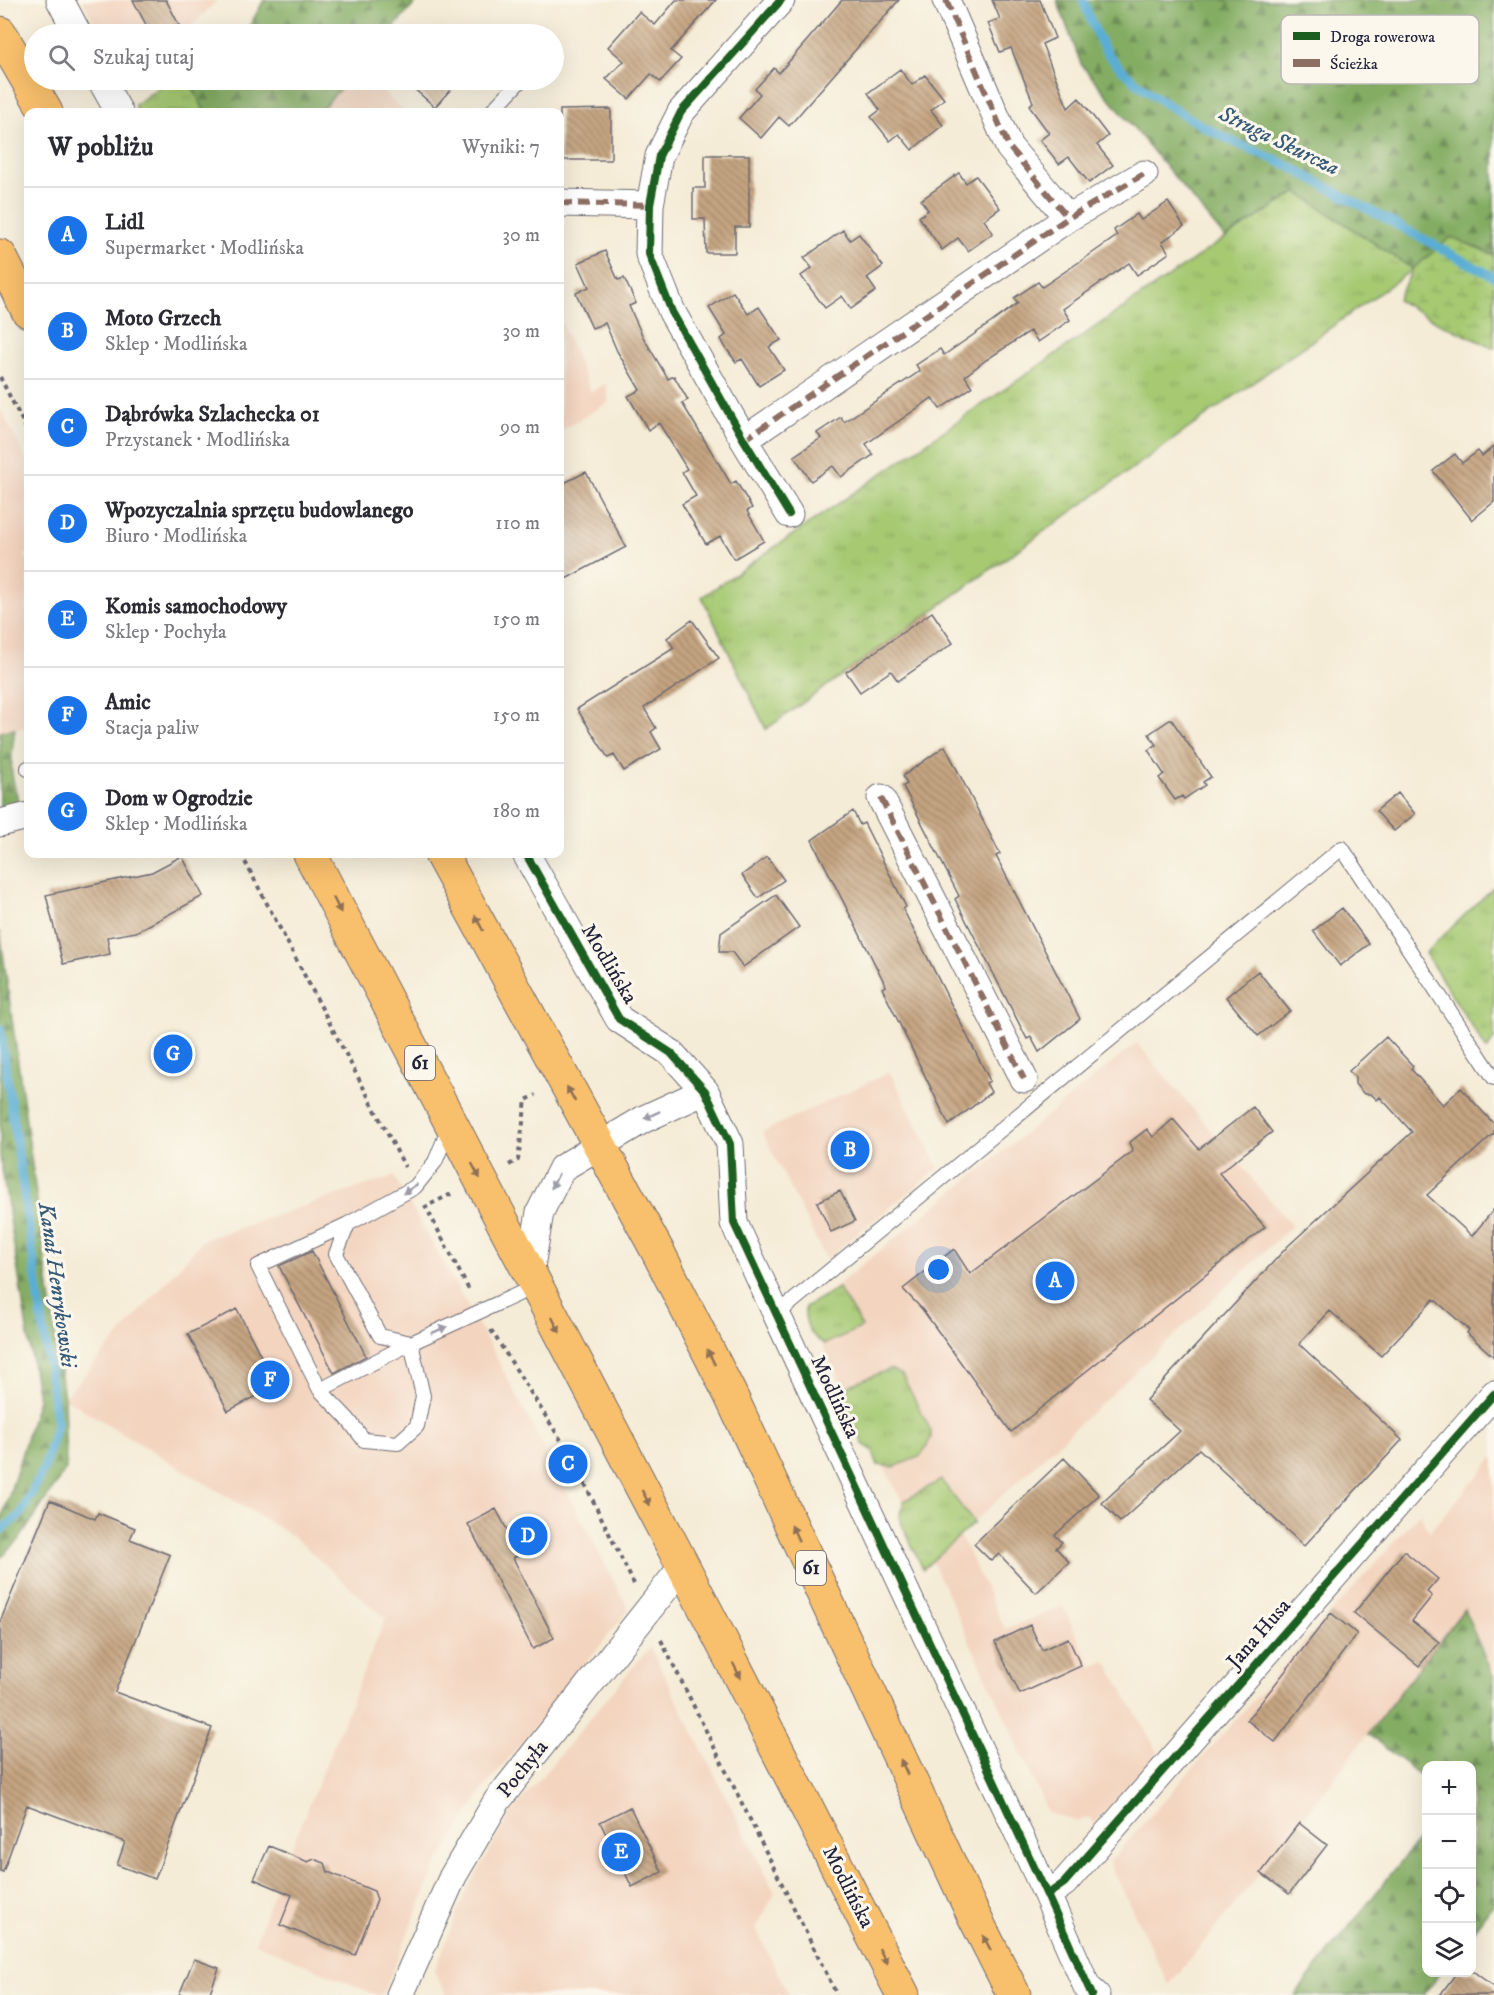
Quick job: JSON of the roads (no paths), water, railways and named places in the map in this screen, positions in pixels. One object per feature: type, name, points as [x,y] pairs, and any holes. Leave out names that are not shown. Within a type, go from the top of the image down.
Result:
[{"type":"main road","points":[[0,33],[24,75]]},
{"type":"main road","points":[[32,90],[43,108]]},
{"type":"main road","points":[[0,255],[24,303]]},
{"type":"main road","name":"Modlińska","points":[[312,858],[683,1566],[903,1995]]},
{"type":"main road","name":"61","points":[[443,858],[658,1252],[730,1394],[972,1912],[1014,1995]]},
{"type":"street","points":[[60,0],[73,24]]},
{"type":"street","points":[[781,0],[681,112],[659,156],[650,205],[649,254],[672,312],[744,440],[789,514]]},
{"type":"street","points":[[946,0],[1009,147],[1068,218]]},
{"type":"street","points":[[105,90],[111,108]]},
{"type":"street","points":[[744,440],[1068,218],[1144,174]]},
{"type":"street","points":[[564,203],[650,205]]},
{"type":"street","points":[[881,798],[1031,1090]]},
{"type":"street","points":[[0,823],[24,817]]},
{"type":"street","name":"Modlińska","points":[[528,858],[619,1019],[671,1053],[705,1091],[730,1144],[734,1223],[1090,1992]]},
{"type":"street","points":[[533,1279],[540,1212],[562,1168],[644,1119],[705,1091]]},
{"type":"street","name":"Jana Husa","points":[[1047,1895],[1064,1883],[1494,1394]]},
{"type":"street","name":"Pochyła","points":[[400,1995],[453,1876],[497,1801],[683,1566]]},
{"type":"lane","points":[[495,108],[512,90]]},
{"type":"lane","points":[[776,1315],[1031,1090],[1342,848],[1494,1078]]},
{"type":"lane","points":[[411,1343],[423,1396],[417,1426],[398,1443],[364,1440],[320,1390],[258,1266],[348,1224],[415,1187],[435,1162],[451,1123]]},
{"type":"lane","points":[[348,1224],[336,1254],[380,1336],[411,1343]]},
{"type":"lane","points":[[320,1390],[411,1343],[480,1312],[533,1279]]},
{"type":"waterway","name":"Struga Skurcza","points":[[1083,0],[1104,49],[1120,67],[1150,93],[1220,135],[1292,168],[1494,277]]},
{"type":"waterway","name":"Kanał Henrykowski","points":[[0,1028],[57,1423],[44,1468],[21,1514],[0,1531]]},
{"type":"place","name":"Dom w Ogrodzie","points":[[173,1054]]},
{"type":"place","name":"Moto Grzech","points":[[850,1150]]},
{"type":"place","name":"Lidl","points":[[1055,1281]]},
{"type":"place","name":"Amic","points":[[270,1380]]},
{"type":"place","name":"Dąbrówka Szlachecka 01","points":[[568,1464]]},
{"type":"place","name":"Wpozyczalnia sprzętu budowlanego","points":[[528,1536]]},
{"type":"place","name":"Komis samochodowy","points":[[621,1852]]}]
